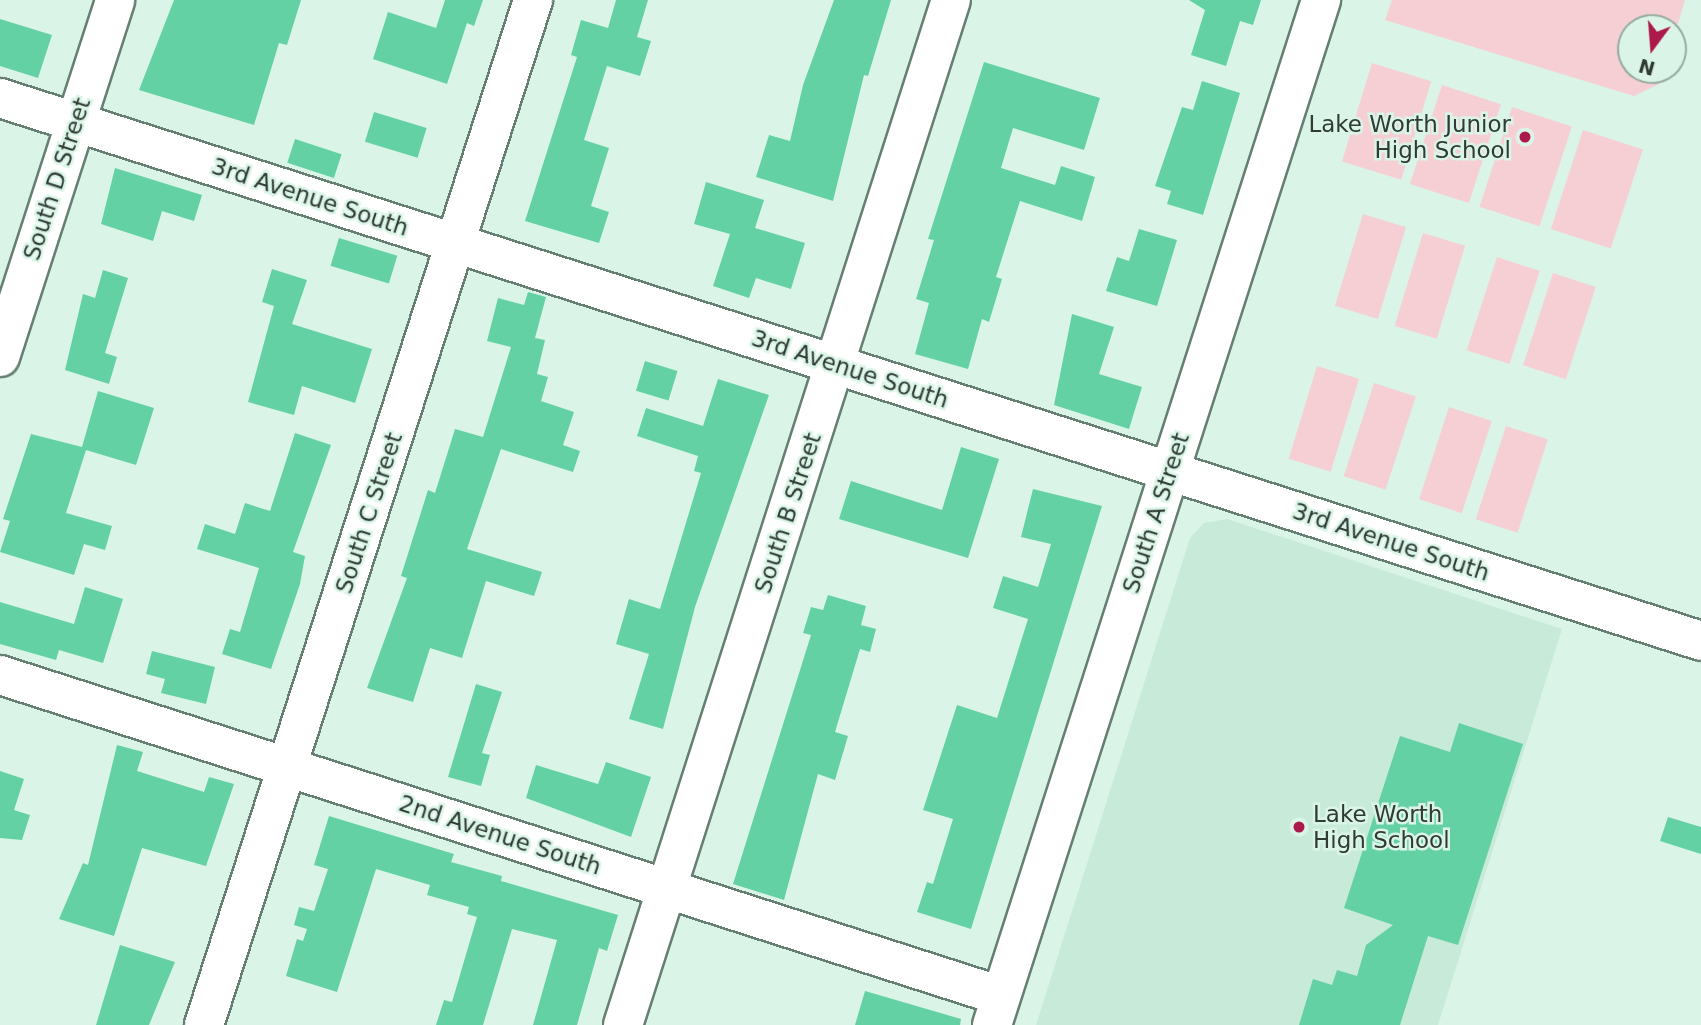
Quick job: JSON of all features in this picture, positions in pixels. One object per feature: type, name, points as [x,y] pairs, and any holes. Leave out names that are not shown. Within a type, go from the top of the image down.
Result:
[{"type":"street","name":"South D Street","points":[[0,357],[114,0]]},
{"type":"street","name":"South C Street","points":[[204,1025],[533,0]]},
{"type":"street","name":"South B Street","points":[[623,1025],[951,0]]},
{"type":"street","name":"South A Street","points":[[996,1010],[1321,0]]},
{"type":"street","name":"3rd Avenue South","points":[[0,98],[1701,641]]},
{"type":"street","name":"2nd Avenue South","points":[[0,675],[667,889],[996,1010]]},
{"type":"shaded area","points":[[1392,0],[1685,0],[1681,14],[1617,14],[1617,84],[1659,84],[1634,96],[1385,20]]},
{"type":"shaded area","points":[[1372,63],[1431,81],[1401,180],[1342,161]]},
{"type":"shaded area","points":[[1442,85],[1501,104],[1469,203],[1410,184]]},
{"type":"shaded area","points":[[1512,107],[1572,126],[1539,226],[1480,207]]},
{"type":"shaded area","points":[[1583,130],[1643,149],[1611,248],[1551,229]]},
{"type":"shaded area","points":[[1363,214],[1406,227],[1378,319],[1335,306]]},
{"type":"shaded area","points":[[1423,233],[1465,246],[1437,339],[1395,326]]},
{"type":"shaded area","points":[[1497,257],[1540,271],[1510,364],[1467,350]]},
{"type":"shaded area","points":[[1553,273],[1596,287],[1566,379],[1523,365]]},
{"type":"shaded area","points":[[1317,366],[1359,379],[1331,472],[1289,459]]},
{"type":"shaded area","points":[[1374,383],[1416,397],[1386,490],[1344,476]]},
{"type":"shaded area","points":[[1449,407],[1492,421],[1462,513],[1419,499]]},
{"type":"shaded area","points":[[1506,426],[1548,440],[1518,533],[1476,519]]},
{"type":"shaded area","name":"Lake Worth High School","points":[[1227,519],[1562,629],[1438,1025],[1036,1025],[1190,538],[1204,523]]},
{"type":"building","points":[[174,0],[301,0],[287,45],[279,43],[254,125],[139,90]]},
{"type":"building","points":[[445,0],[483,0],[474,26],[467,23],[447,84],[373,59],[388,12],[436,28]]},
{"type":"building","points":[[616,0],[648,0],[637,37],[651,41],[640,76],[607,66],[584,140],[609,148],[591,206],[609,212],[599,243],[525,221],[577,57],[571,55],[581,20],[608,28]]},
{"type":"building","points":[[834,0],[891,0],[868,76],[864,75],[833,201],[756,177],[769,135],[790,141],[803,85]]},
{"type":"building","points":[[1189,0],[1261,0],[1253,25],[1240,21],[1226,66],[1191,55],[1205,10]]},
{"type":"building","points":[[0,19],[52,35],[38,78],[0,66]]},
{"type":"building","points":[[984,62],[1100,98],[1084,150],[1013,128],[1001,168],[1055,185],[1061,166],[1095,177],[1082,221],[1020,201],[996,277],[1002,279],[989,322],[982,319],[968,369],[915,354],[929,303],[916,299],[934,240],[928,239]]},
{"type":"building","points":[[1202,81],[1240,93],[1203,215],[1167,204],[1171,191],[1155,186],[1182,107],[1193,110]]},
{"type":"building","points":[[374,112],[427,128],[418,158],[365,142]]},
{"type":"building","points":[[295,139],[342,154],[334,178],[287,163]]},
{"type":"building","points":[[115,168],[202,195],[194,221],[162,211],[153,241],[101,224]]},
{"type":"building","points":[[706,182],[764,200],[755,228],[805,243],[791,289],[756,278],[749,298],[713,286],[730,234],[694,224]]},
{"type":"building","points":[[1139,229],[1177,240],[1157,306],[1106,291],[1117,257],[1129,261]]},
{"type":"building","points":[[339,238],[397,256],[389,284],[331,266]]},
{"type":"building","points":[[272,269],[307,280],[292,324],[372,349],[355,403],[302,386],[294,415],[248,402],[274,306],[262,302]]},
{"type":"building","points":[[103,270],[128,278],[105,353],[117,357],[109,384],[65,370],[83,294],[95,298]]},
{"type":"building","points":[[528,292],[546,297],[535,338],[545,340],[537,374],[548,377],[541,401],[574,412],[563,445],[580,451],[573,472],[501,449],[467,549],[542,572],[534,596],[486,581],[462,658],[430,648],[413,702],[367,688],[407,578],[401,576],[428,490],[435,493],[455,429],[483,437],[511,347],[487,341],[498,298],[524,305]]},
{"type":"building","points":[[1072,314],[1114,327],[1099,374],[1142,387],[1129,429],[1054,405]]},
{"type":"building","points":[[645,361],[678,371],[668,401],[636,391]]},
{"type":"building","points":[[718,379],[769,395],[695,607],[663,729],[629,719],[649,654],[616,644],[629,599],[660,609],[701,473],[694,471],[698,456],[637,436],[646,408],[703,426]]},
{"type":"building","points":[[98,391],[154,408],[136,465],[86,450],[66,513],[112,526],[105,550],[84,544],[74,575],[0,552],[10,521],[3,519],[31,434],[82,447]]},
{"type":"building","points":[[295,433],[331,445],[293,552],[305,556],[300,584],[271,669],[222,654],[230,629],[240,632],[259,568],[197,549],[205,524],[235,534],[245,503],[270,511]]},
{"type":"building","points":[[961,447],[999,459],[968,558],[839,519],[851,481],[942,510]]},
{"type":"building","points":[[1033,489],[1102,506],[971,929],[917,912],[927,882],[933,884],[953,819],[923,810],[957,705],[997,718],[1028,619],[993,608],[1003,576],[1038,587],[1051,544],[1021,537]]},
{"type":"building","points":[[85,587],[123,599],[103,663],[59,650],[56,660],[0,644],[0,602],[74,624]]},
{"type":"building","points":[[828,595],[866,606],[861,625],[876,629],[870,652],[860,649],[835,732],[848,736],[835,780],[818,774],[784,900],[733,884],[811,635],[803,633],[811,607],[823,610]]},
{"type":"building","points":[[152,651],[215,667],[206,704],[161,693],[165,679],[146,674]]},
{"type":"building","points":[[476,684],[502,692],[482,753],[490,755],[481,786],[448,777]]},
{"type":"building","points":[[1459,723],[1523,744],[1458,945],[1428,936],[1400,1025],[1299,1025],[1313,979],[1332,985],[1337,970],[1357,976],[1366,945],[1393,925],[1344,908],[1400,736],[1450,752]]},
{"type":"building","points":[[117,745],[143,752],[137,771],[204,792],[209,777],[234,784],[206,866],[142,848],[114,936],[59,919],[83,863],[88,865]]},
{"type":"building","points":[[606,762],[651,777],[631,837],[526,798],[536,765],[598,784]]},
{"type":"building","points":[[0,771],[24,779],[14,810],[30,815],[22,840],[0,838]]},
{"type":"building","points":[[329,816],[454,854],[451,862],[502,876],[501,881],[618,915],[607,951],[599,948],[577,1025],[533,1025],[557,940],[512,929],[483,1025],[436,1025],[444,1000],[452,1002],[477,917],[467,914],[469,907],[427,895],[430,885],[376,869],[337,992],[286,976],[297,939],[303,941],[307,929],[294,925],[299,907],[314,911],[328,869],[314,865]]},
{"type":"building","points":[[1668,817],[1701,827],[1701,854],[1660,841]]},
{"type":"building","points":[[120,945],[175,962],[149,1025],[96,1025]]},
{"type":"building","points":[[865,991],[961,1019],[960,1025],[855,1025]]},
{"type":"place","name":"Lake Worth Junior High School","points":[[1525,137]]},
{"type":"place","name":"Lake Worth High School","points":[[1299,827]]}]
